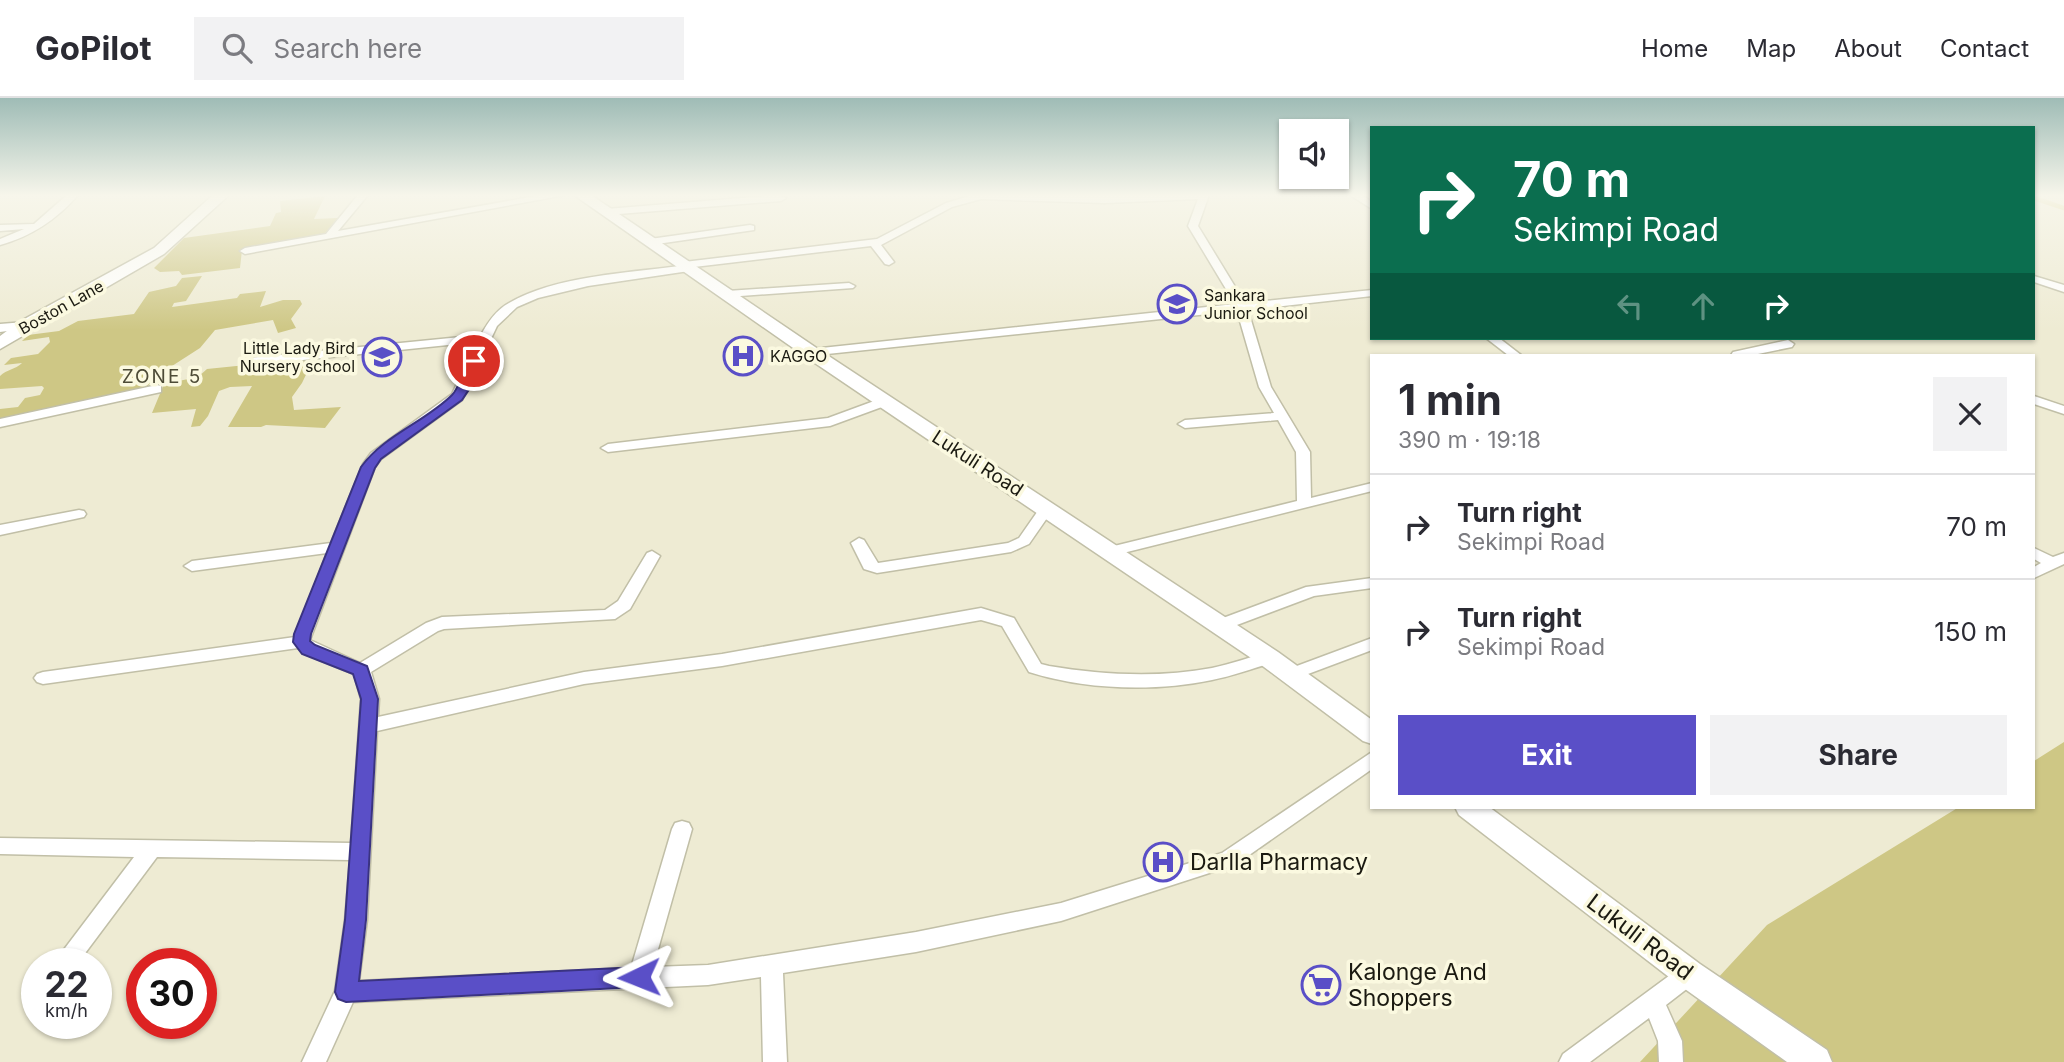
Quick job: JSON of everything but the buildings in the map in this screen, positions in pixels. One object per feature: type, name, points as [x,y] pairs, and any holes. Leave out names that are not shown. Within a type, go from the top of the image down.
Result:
[{"type":"street","name":"Boston Lane","points":[[0,344],[25,326],[159,251],[171,240]]},
{"type":"street","points":[[245,251],[307,240]]},
{"type":"street","name":"Lukuli Road","points":[[647,240],[1221,625],[1370,732]]},
{"type":"street","points":[[650,242],[664,240]]},
{"type":"street","points":[[301,642],[368,467],[376,456],[457,397],[465,385],[483,338],[505,310],[531,296],[577,286],[687,267],[874,243],[880,240]]},
{"type":"street","points":[[1201,240],[1242,307],[1264,383],[1303,452],[1304,502]]},
{"type":"street","points":[[874,243],[889,262]]},
{"type":"street","points":[[2035,279],[2064,289]]},
{"type":"street","points":[[727,294],[777,288],[849,286]]},
{"type":"street","points":[[812,353],[1370,293]]},
{"type":"street","points":[[0,328],[25,326]]},
{"type":"street","points":[[253,361],[483,338]]},
{"type":"street","points":[[1495,340],[1514,354]]},
{"type":"street","points":[[1742,354],[1788,344]]},
{"type":"street","points":[[0,423],[157,388]]},
{"type":"street","points":[[2035,400],[2064,410]]},
{"type":"street","points":[[608,448],[830,422],[885,401]]},
{"type":"street","points":[[1185,424],[1282,416]]},
{"type":"street","points":[[1111,551],[1304,502],[1370,488]]},
{"type":"street","points":[[859,543],[869,565],[877,568],[1011,547],[1024,541],[1047,508]]},
{"type":"street","points":[[0,530],[79,514]]},
{"type":"street","points":[[192,566],[339,547]]},
{"type":"street","points":[[2035,553],[2058,561]]},
{"type":"street","points":[[361,670],[432,626],[442,623],[609,615],[624,605],[652,556]]},
{"type":"street","points":[[2035,572],[2058,561]]},
{"type":"street","points":[[1221,625],[1312,591],[1370,583]]},
{"type":"street","points":[[369,726],[584,678],[722,660],[981,614],[1008,622],[1035,668],[1057,675],[1189,678],[1269,658]]},
{"type":"street","points":[[43,678],[301,642],[309,649],[361,670]]},
{"type":"street","points":[[1292,674],[1370,645]]},
{"type":"street","points":[[314,1062],[346,992],[356,920],[369,726],[369,699],[361,670]]},
{"type":"street","points":[[346,992],[709,975],[916,942],[1060,912],[1217,864],[1240,853],[1370,760]]},
{"type":"street","name":"Lukuli Road","points":[[1472,809],[1689,974],[1815,1062]]},
{"type":"street","points":[[639,977],[682,829]]},
{"type":"street","points":[[2,849],[361,852]]},
{"type":"street","points":[[76,948],[151,849]]},
{"type":"street","points":[[772,966],[775,1062]]},
{"type":"street","points":[[1572,1062],[1689,974]]},
{"type":"street","points":[[1653,1002],[1670,1041],[1671,1062]]},
{"type":"shaded area","points":[[182,240],[304,240],[242,250],[240,268],[182,275],[179,271],[160,272],[154,268]]},
{"type":"shaded area","points":[[202,276],[186,301],[174,303],[172,307],[266,291],[260,307],[283,300],[300,300],[302,304],[291,319],[296,328],[278,333],[273,320],[215,330],[200,348],[158,375],[147,387],[0,419],[0,409],[18,407],[25,398],[40,395],[44,388],[0,389],[0,376],[22,363],[4,365],[11,358],[38,354],[50,342],[49,337],[22,341],[28,335],[59,331],[78,321],[134,314],[149,292],[176,286],[182,278]]},
{"type":"shaded area","points":[[314,358],[292,397],[294,410],[341,407],[325,428],[266,425],[228,427],[252,386],[230,387],[219,391],[208,416],[200,426],[191,427],[196,409],[152,413],[164,384],[198,377],[207,369]]},
{"type":"shaded area","points":[[2064,742],[2064,1062],[1640,1062],[1767,925],[1956,809],[2035,809],[2035,760]]},
{"type":"place","name":"Sankara Junior School","points":[[1177,304]]},
{"type":"place","name":"KAGGO","points":[[743,356]]},
{"type":"place","name":"Little Lady Bird Nursery school","points":[[382,357]]},
{"type":"place","name":"Darlla Pharmacy","points":[[1163,862]]},
{"type":"place","name":"Kalonge And Shoppers","points":[[1321,985]]},
{"type":"district","name":"ZONE 5","points":[[162,376]]},
{"type":"route","points":[[474,361],[465,385],[457,397],[376,456],[368,467],[301,642],[309,649],[361,670],[366,680],[369,699],[356,920],[346,992],[639,977]]}]
